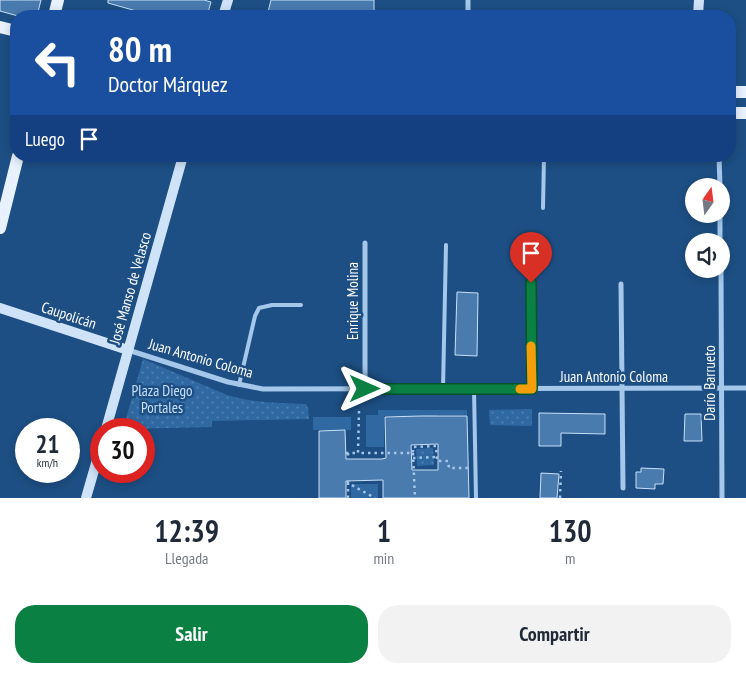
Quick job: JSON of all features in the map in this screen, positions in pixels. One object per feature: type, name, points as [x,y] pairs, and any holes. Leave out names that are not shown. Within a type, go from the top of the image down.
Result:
[{"type":"main road","points":[[0,228],[16,162]]},
{"type":"main road","name":"José Manso de Velasco","points":[[109,418],[181,162]]},
{"type":"main road","name":"Caupolicán","points":[[0,308],[128,350]]},
{"type":"main road","points":[[86,498],[90,483]]},
{"type":"street","points":[[719,162],[720,178]]},
{"type":"street","name":"Enrique Molina","points":[[365,243],[365,389]]},
{"type":"street","name":"Darío Barrueto","points":[[720,278],[722,498]]},
{"type":"street","points":[[531,283],[532,389]]},
{"type":"street","points":[[620,284],[623,488]]},
{"type":"street","name":"Juan Antonio Coloma","points":[[128,350],[240,385],[275,389],[746,388]]},
{"type":"lane","points":[[543,208],[544,162]]},
{"type":"lane","points":[[443,389],[446,245]]},
{"type":"lane","points":[[240,385],[254,316],[259,308],[272,304],[301,305]]},
{"type":"lane","points":[[474,389],[476,498]]},
{"type":"path","points":[[358,453],[359,411]]},
{"type":"path","points":[[415,498],[413,447],[436,446],[437,461],[448,461],[448,468],[471,468]]},
{"type":"path","points":[[348,459],[347,453],[413,453]]},
{"type":"path","points":[[413,458],[436,457]]},
{"type":"path","points":[[560,498],[561,472]]},
{"type":"path","points":[[348,498],[348,482],[375,498]]},
{"type":"green space","name":"Plaza Diego Portales","points":[[143,359],[237,398],[276,403],[306,404],[309,419],[212,421],[212,427],[155,428],[155,418],[126,418]]},
{"type":"green space","points":[[532,409],[532,426],[490,425],[489,410]]},
{"type":"green space","points":[[378,410],[467,410],[467,415],[437,415],[437,436],[425,436],[424,416],[384,416],[384,447],[366,447],[366,415],[378,415]]},
{"type":"green space","points":[[313,417],[351,417],[351,430],[313,430]]},
{"type":"green space","points":[[433,448],[434,465],[417,466],[416,449]]},
{"type":"green space","points":[[351,484],[378,484],[378,498],[351,498]]},
{"type":"building","points":[[0,0],[41,0],[38,10],[10,10],[10,14],[0,11]]},
{"type":"building","points":[[108,0],[204,0],[211,2],[209,10],[133,10],[108,3]]},
{"type":"building","points":[[271,0],[374,0],[374,10],[268,10]]},
{"type":"building","points":[[457,292],[478,293],[477,356],[455,355]]},
{"type":"building","points":[[539,413],[605,414],[605,434],[561,433],[561,446],[539,446]]},
{"type":"building","points":[[685,414],[701,414],[702,441],[684,441]]},
{"type":"building","points":[[467,416],[469,498],[383,498],[383,480],[346,481],[346,498],[319,498],[319,431],[345,430],[346,459],[382,459],[386,458],[385,417]],"holes":[[[438,444],[438,470],[412,470],[411,445]]]},
{"type":"building","points":[[641,468],[664,469],[663,484],[655,484],[655,489],[636,488],[636,472],[641,472]]},
{"type":"building","points":[[541,473],[559,474],[557,498],[540,498]]},
{"type":"slow traffic","points":[[520,389],[532,389],[531,346]]},
{"type":"route","points":[[365,389],[532,389],[531,283]]}]
